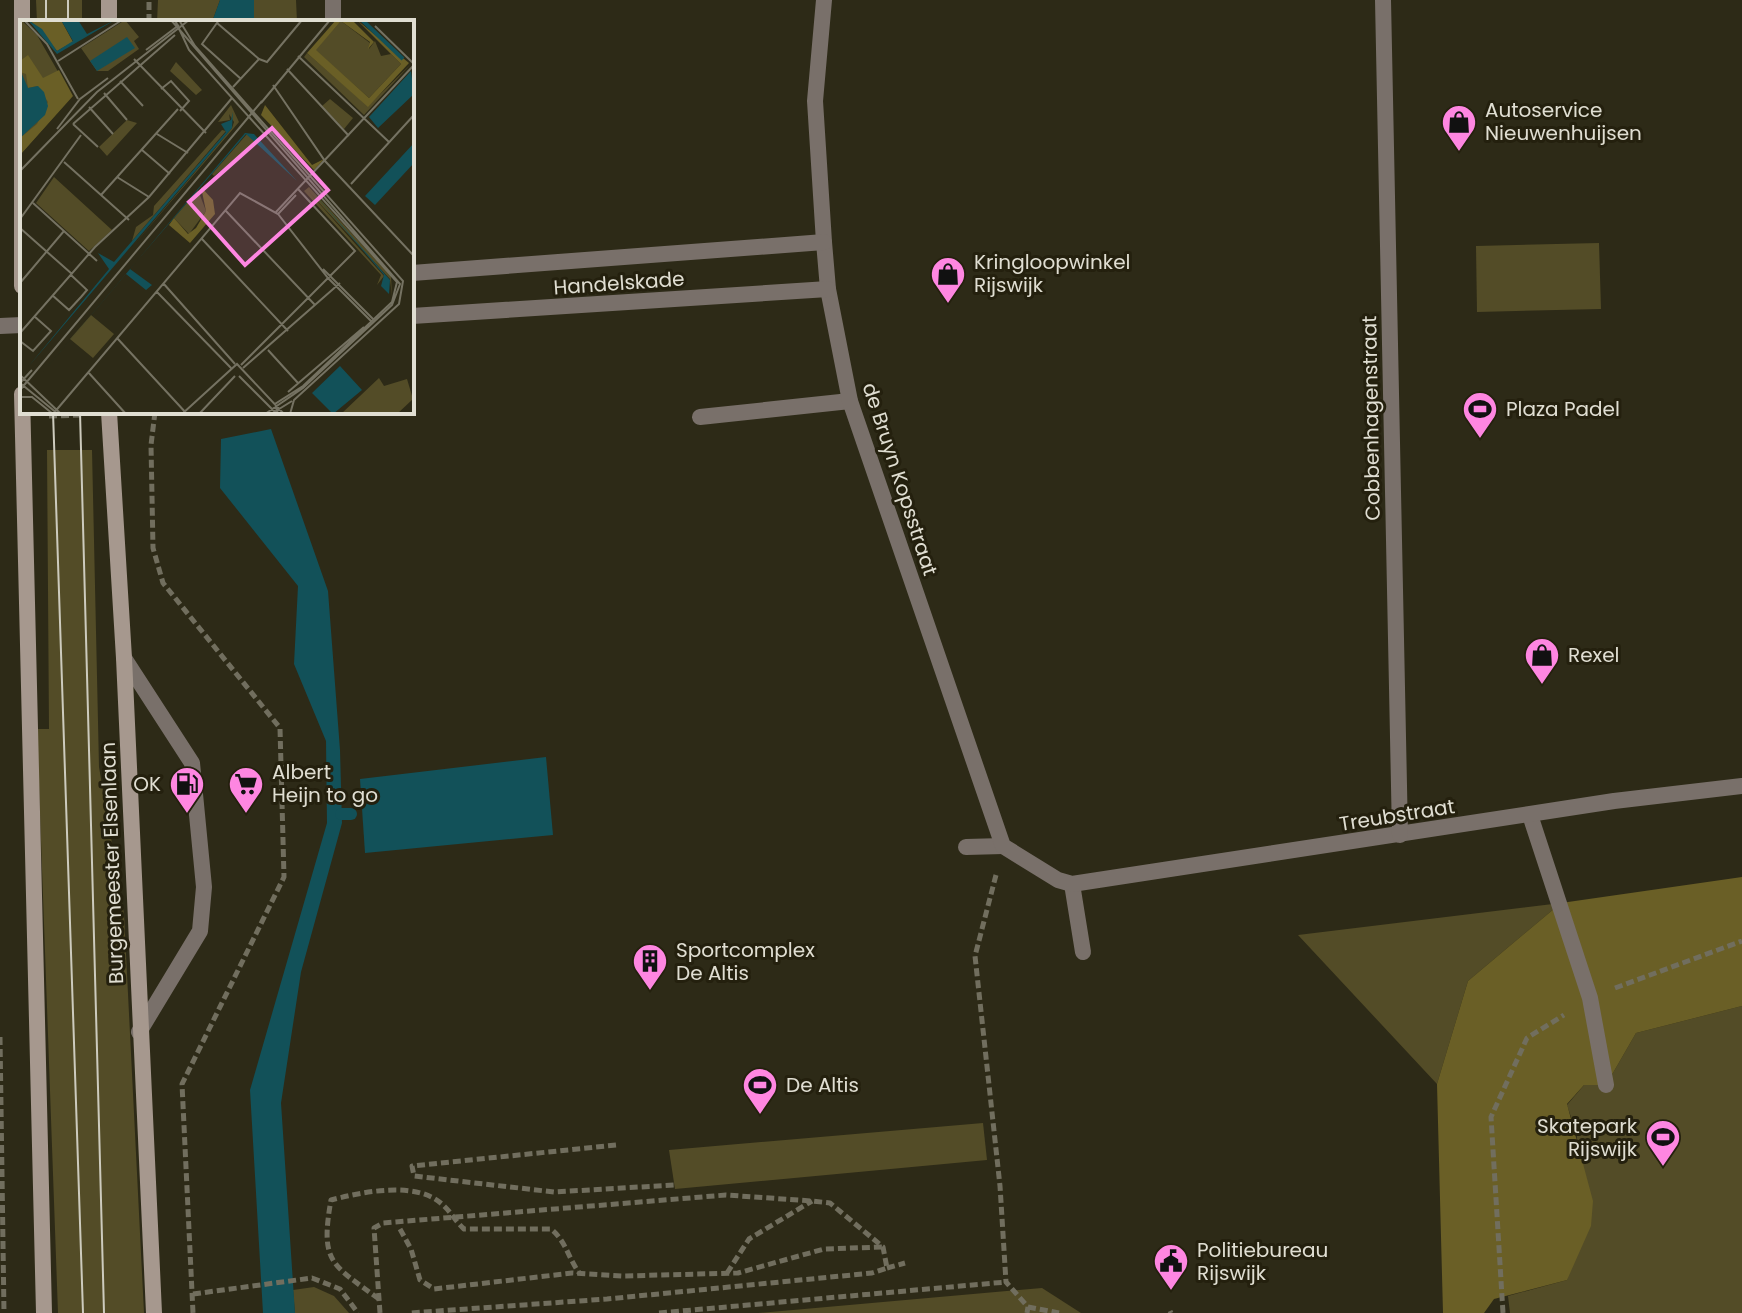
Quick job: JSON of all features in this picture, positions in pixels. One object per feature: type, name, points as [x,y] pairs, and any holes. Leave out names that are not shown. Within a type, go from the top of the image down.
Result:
[{"type":"main road","points":[[22,414],[44,1313]]},
{"type":"main road","name":"Burgemeester Elsenlaan","points":[[109,414],[124,658],[154,1313]]},
{"type":"street","name":"de Bruyn Kopsstraat","points":[[824,0],[815,101],[824,242],[828,289],[850,401],[1003,846]]},
{"type":"street","name":"Cobbenhagenstraat","points":[[1383,0],[1400,835]]},
{"type":"street","name":"Handelskade","points":[[414,273],[824,242]]},
{"type":"street","name":"Handelskade","points":[[414,316],[828,289]]},
{"type":"street","points":[[0,326],[20,325]]},
{"type":"street","points":[[700,417],[850,401]]},
{"type":"street","points":[[124,658],[192,763],[204,887],[200,931],[139,1032]]},
{"type":"street","name":"Treubstraat","points":[[1065,882],[1742,786]]},
{"type":"street","points":[[1530,815],[1590,998],[1606,1085]]},
{"type":"street","points":[[966,847],[1003,846],[1065,882],[1083,952]]},
{"type":"path","points":[[1003,846],[975,956],[993,1115],[1006,1282],[1027,1310],[1059,1313]]},
{"type":"path","points":[[1503,1313],[1491,1117],[1527,1038],[1590,998],[1742,941]]},
{"type":"path","points":[[0,1037],[4,1313]]},
{"type":"path","points":[[983,1123],[993,1115]]},
{"type":"path","points":[[616,1145],[412,1166],[414,1176],[554,1192],[674,1185]]},
{"type":"path","points":[[379,1300],[337,1268],[324,1238],[331,1200],[367,1191],[408,1191],[442,1203],[464,1229],[551,1229],[564,1240],[567,1257],[580,1274]]},
{"type":"path","points":[[380,1313],[374,1228],[383,1223],[726,1195],[812,1201],[830,1203],[883,1247],[887,1268]]},
{"type":"path","points":[[726,1274],[749,1239],[812,1201]]},
{"type":"path","points":[[400,1229],[411,1249],[420,1280],[434,1289],[503,1279],[580,1274],[726,1274],[824,1249],[883,1247]]},
{"type":"path","points":[[410,1313],[623,1298],[872,1273],[905,1263]]},
{"type":"path","points":[[977,1274],[980,1285]]},
{"type":"path","points":[[193,1294],[312,1278],[340,1289],[358,1313]]},
{"type":"path","points":[[659,1313],[1006,1282]]},
{"type":"shaded area","points":[[36,0],[82,0],[82,20],[37,20]]},
{"type":"shaded area","points":[[158,0],[220,0],[213,20],[157,20]]},
{"type":"shaded area","points":[[254,0],[296,0],[297,20],[254,20]]},
{"type":"shaded area","points":[[1599,243],[1601,309],[1477,312],[1476,246]]},
{"type":"shaded area","points":[[47,450],[92,450],[99,767],[124,914],[144,1313],[58,1313],[37,729],[49,729]]},
{"type":"shaded area","points":[[1742,877],[1742,1006],[1636,1033],[1606,1085],[1584,1085],[1567,1104],[1593,1201],[1591,1226],[1567,1280],[1494,1299],[1484,1313],[1443,1313],[1437,1084],[1468,981],[1561,903]]},
{"type":"shaded area","points":[[1561,903],[1468,981],[1437,1084],[1298,935]]},
{"type":"shaded area","points":[[1742,1006],[1742,1313],[1510,1313],[1508,1296],[1567,1280],[1577,1135],[1567,1105],[1584,1085],[1606,1085],[1636,1033]]},
{"type":"shaded area","points":[[983,1123],[987,1160],[675,1189],[669,1150]]},
{"type":"shaded area","points":[[314,1287],[334,1296],[349,1313],[295,1313],[293,1290]]},
{"type":"shaded area","points":[[1042,1288],[1081,1313],[758,1313]]},
{"type":"water","points":[[220,0],[254,0],[254,20],[213,20]]},
{"type":"water","points":[[271,429],[328,591],[340,750],[342,823],[301,972],[281,1103],[295,1313],[263,1313],[250,1090],[327,823],[326,741],[294,664],[298,586],[220,488],[221,439]]},
{"type":"water","points":[[546,757],[553,835],[365,853],[360,779]]},
{"type":"waterway","points":[[341,814],[351,814]]},
{"type":"tram line","points":[[46,0],[46,20]]},
{"type":"tram line","points":[[68,0],[68,20]]},
{"type":"tram line","points":[[53,414],[83,1313]]},
{"type":"tram line","points":[[80,414],[104,1313]]},
{"type":"place","name":"Autoservice Nieuwenhuijsen","points":[[1459,153]]},
{"type":"place","name":"Kringloopwinkel Rijswijk","points":[[948,305]]},
{"type":"place","name":"Plaza Padel","points":[[1480,440]]},
{"type":"place","name":"Rexel","points":[[1542,686]]},
{"type":"place","name":"OK","points":[[187,815]]},
{"type":"place","name":"Albert Heijn to go","points":[[246,815]]},
{"type":"place","name":"Sportcomplex De Altis","points":[[650,992]]},
{"type":"place","name":"De Altis","points":[[760,1116]]},
{"type":"place","name":"Skatepark Rijswijk","points":[[1663,1168]]},
{"type":"place","name":"Politiebureau Rijswijk","points":[[1171,1292]]}]
